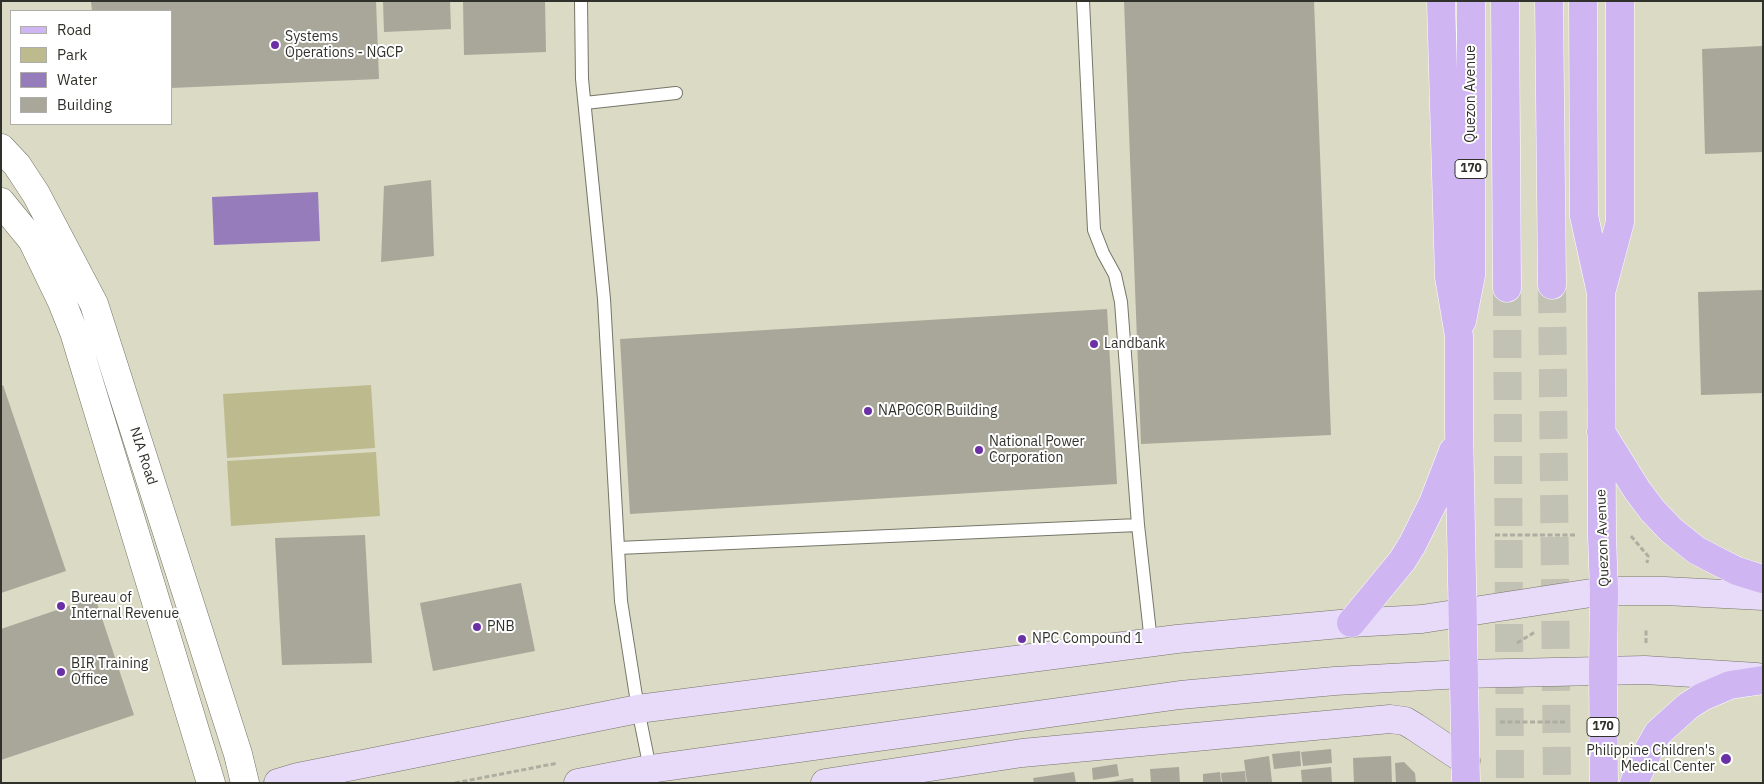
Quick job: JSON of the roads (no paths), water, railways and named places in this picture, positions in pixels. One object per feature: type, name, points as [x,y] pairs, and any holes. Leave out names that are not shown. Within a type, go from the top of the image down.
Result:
[{"type":"main road","name":"Quezon Avenue","points":[[1442,1],[1449,277],[1459,336],[1466,772]]},
{"type":"main road","name":"Quezon Avenue","points":[[1459,336],[1471,275],[1471,1]]},
{"type":"main road","name":"170","points":[[1505,1],[1507,288]]},
{"type":"main road","points":[[1549,1],[1552,285]]},
{"type":"main road","name":"Quezon Avenue","points":[[1583,1],[1584,216],[1601,292],[1604,783]]},
{"type":"main road","name":"Quezon Avenue","points":[[1601,292],[1620,222],[1620,1]]},
{"type":"main road","points":[[1351,623],[1402,561],[1425,522],[1451,459],[1459,428]]},
{"type":"main road","points":[[1601,432],[1637,490],[1652,510],[1671,530],[1696,550],[1737,570],[1763,579]]},
{"type":"main road","points":[[278,783],[298,777],[638,709],[1151,642],[1351,623],[1422,619],[1604,591],[1665,591],[1763,596]]},
{"type":"main road","points":[[578,783],[650,769],[1180,694],[1335,681],[1464,674],[1645,670],[1763,679]]},
{"type":"main road","points":[[1634,783],[1658,733],[1688,706],[1702,697],[1730,685],[1763,679]]},
{"type":"main road","points":[[825,783],[1022,753],[1390,719],[1405,721],[1415,726],[1466,772]]},
{"type":"street","name":"NIA Road","points":[[1,148],[17,165],[36,194],[94,304],[226,716],[245,783]]},
{"type":"street","points":[[1,202],[32,240],[62,302],[74,332],[211,783]]},
{"type":"lane","points":[[582,1],[582,79],[604,299],[622,607],[638,709],[650,769]]},
{"type":"lane","points":[[1083,1],[1094,230],[1103,253],[1115,275],[1121,302],[1138,525],[1151,642]]},
{"type":"lane","points":[[585,103],[676,93]]},
{"type":"lane","points":[[618,548],[1138,525]]},
{"type":"water","points":[[318,192],[320,241],[214,245],[212,197]]},
{"type":"tunnel","points":[[1552,285],[1557,783]]},
{"type":"tunnel","points":[[1507,288],[1510,783]]},
{"type":"place","name":"Systems Operations - NGCP","points":[[275,45]]},
{"type":"place","name":"Landbank","points":[[1094,344]]},
{"type":"place","name":"NAPOCOR Building","points":[[868,411]]},
{"type":"place","name":"National Power Corporation","points":[[979,450]]},
{"type":"place","name":"Bureau of Internal Revenue","points":[[61,606]]},
{"type":"place","name":"PNB","points":[[477,627]]},
{"type":"place","name":"NPC Compound 1","points":[[1022,639]]},
{"type":"place","name":"BIR Training Office","points":[[61,672]]},
{"type":"place","name":"Philippine Children's Medical Center","points":[[1726,759]]}]
